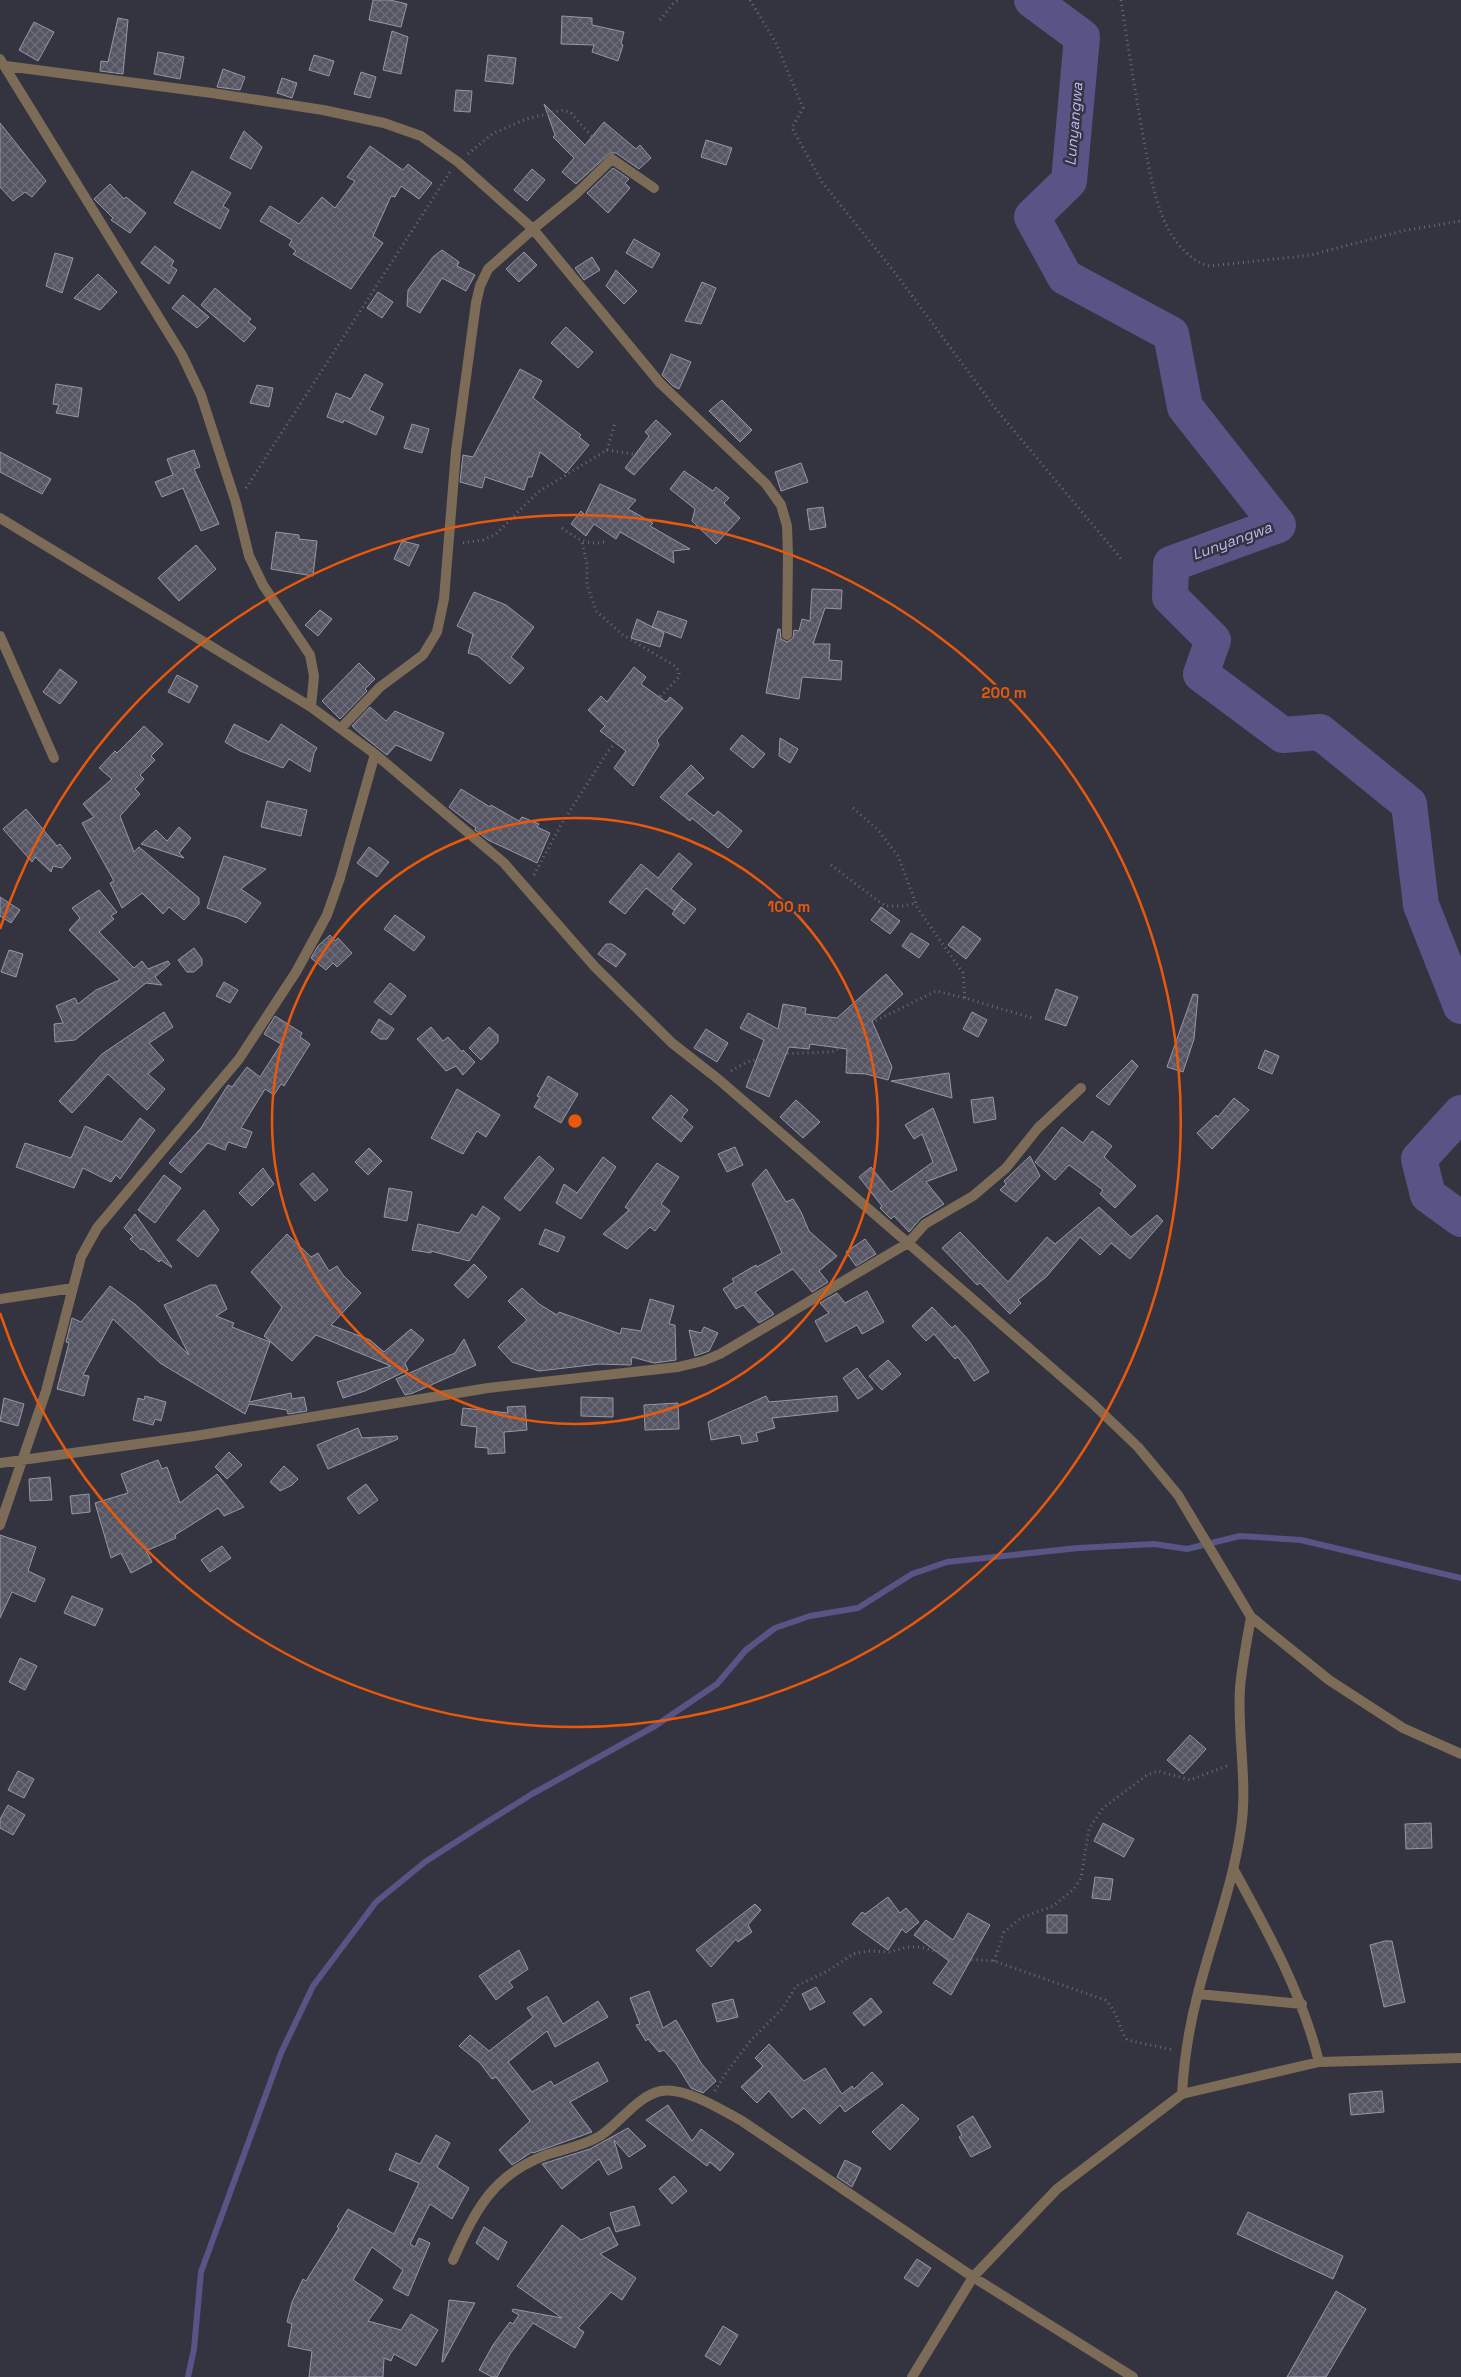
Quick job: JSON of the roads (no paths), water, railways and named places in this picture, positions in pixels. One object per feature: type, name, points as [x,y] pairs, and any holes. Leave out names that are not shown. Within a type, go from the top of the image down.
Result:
[{"type":"street","points":[[3,63],[324,110],[375,121],[421,136],[458,162],[533,228],[660,383],[766,484],[781,505],[786,526],[788,556],[787,635]]},
{"type":"street","points":[[3,63],[182,356],[201,395],[236,504],[249,556],[263,585],[310,655],[314,676],[311,707]]},
{"type":"street","points":[[342,727],[380,687],[423,655],[437,632],[444,599],[456,451],[480,286],[488,269],[533,228],[576,194],[612,159],[654,188]]},
{"type":"street","points":[[0,518],[342,727],[504,863],[602,974],[672,1043],[718,1079],[908,1243],[1092,1403],[1138,1447],[1178,1495],[1251,1617],[1329,1680],[1403,1728],[1461,1754]]},
{"type":"street","points":[[0,636],[54,758]]},
{"type":"street","points":[[0,1525],[46,1391],[81,1257],[97,1228],[239,1060],[296,972],[327,915],[340,878],[375,754]]},
{"type":"street","points":[[0,1462],[195,1436],[488,1388],[678,1367],[703,1361],[804,1306],[908,1243],[925,1224],[973,1196],[1006,1168],[1038,1128],[1081,1088]]},
{"type":"street","points":[[0,1299],[72,1288]]},
{"type":"street","points":[[1182,2094],[1185,2052],[1198,1994],[1234,1870],[1245,1795],[1241,1760],[1240,1688],[1251,1617]]},
{"type":"street","points":[[1234,1870],[1270,1936],[1302,2004],[1311,2028],[1319,2062]]},
{"type":"street","points":[[1198,1994],[1302,2004]]},
{"type":"street","points":[[912,2377],[973,2277],[1058,2189],[1182,2094],[1319,2062],[1461,2058]]},
{"type":"street","points":[[454,2260],[467,2228],[483,2201],[497,2183],[517,2168],[545,2155],[593,2140],[648,2096],[662,2091],[685,2094],[709,2103],[742,2121],[973,2277],[1133,2377]]},
{"type":"waterway","name":"Lunyangwa","points":[[1032,0],[1082,37],[1069,181],[1032,217],[1065,277],[1171,334],[1185,407],[1278,525],[1171,564],[1170,597],[1213,640],[1201,674],[1283,735],[1320,732],[1409,804],[1421,905],[1461,1006]]},
{"type":"waterway","name":"Lunyangwa","points":[[1461,1113],[1419,1159],[1428,1195],[1461,1219]]},
{"type":"waterway","points":[[188,2377],[194,2349],[201,2272],[281,2053],[313,1986],[376,1902],[425,1862],[476,1829],[532,1794],[655,1726],[717,1684],[746,1650],[775,1628],[810,1616],[858,1608],[912,1574],[947,1562],[1078,1548],[1154,1544],[1187,1549],[1240,1536],[1301,1540],[1461,1578]]}]
